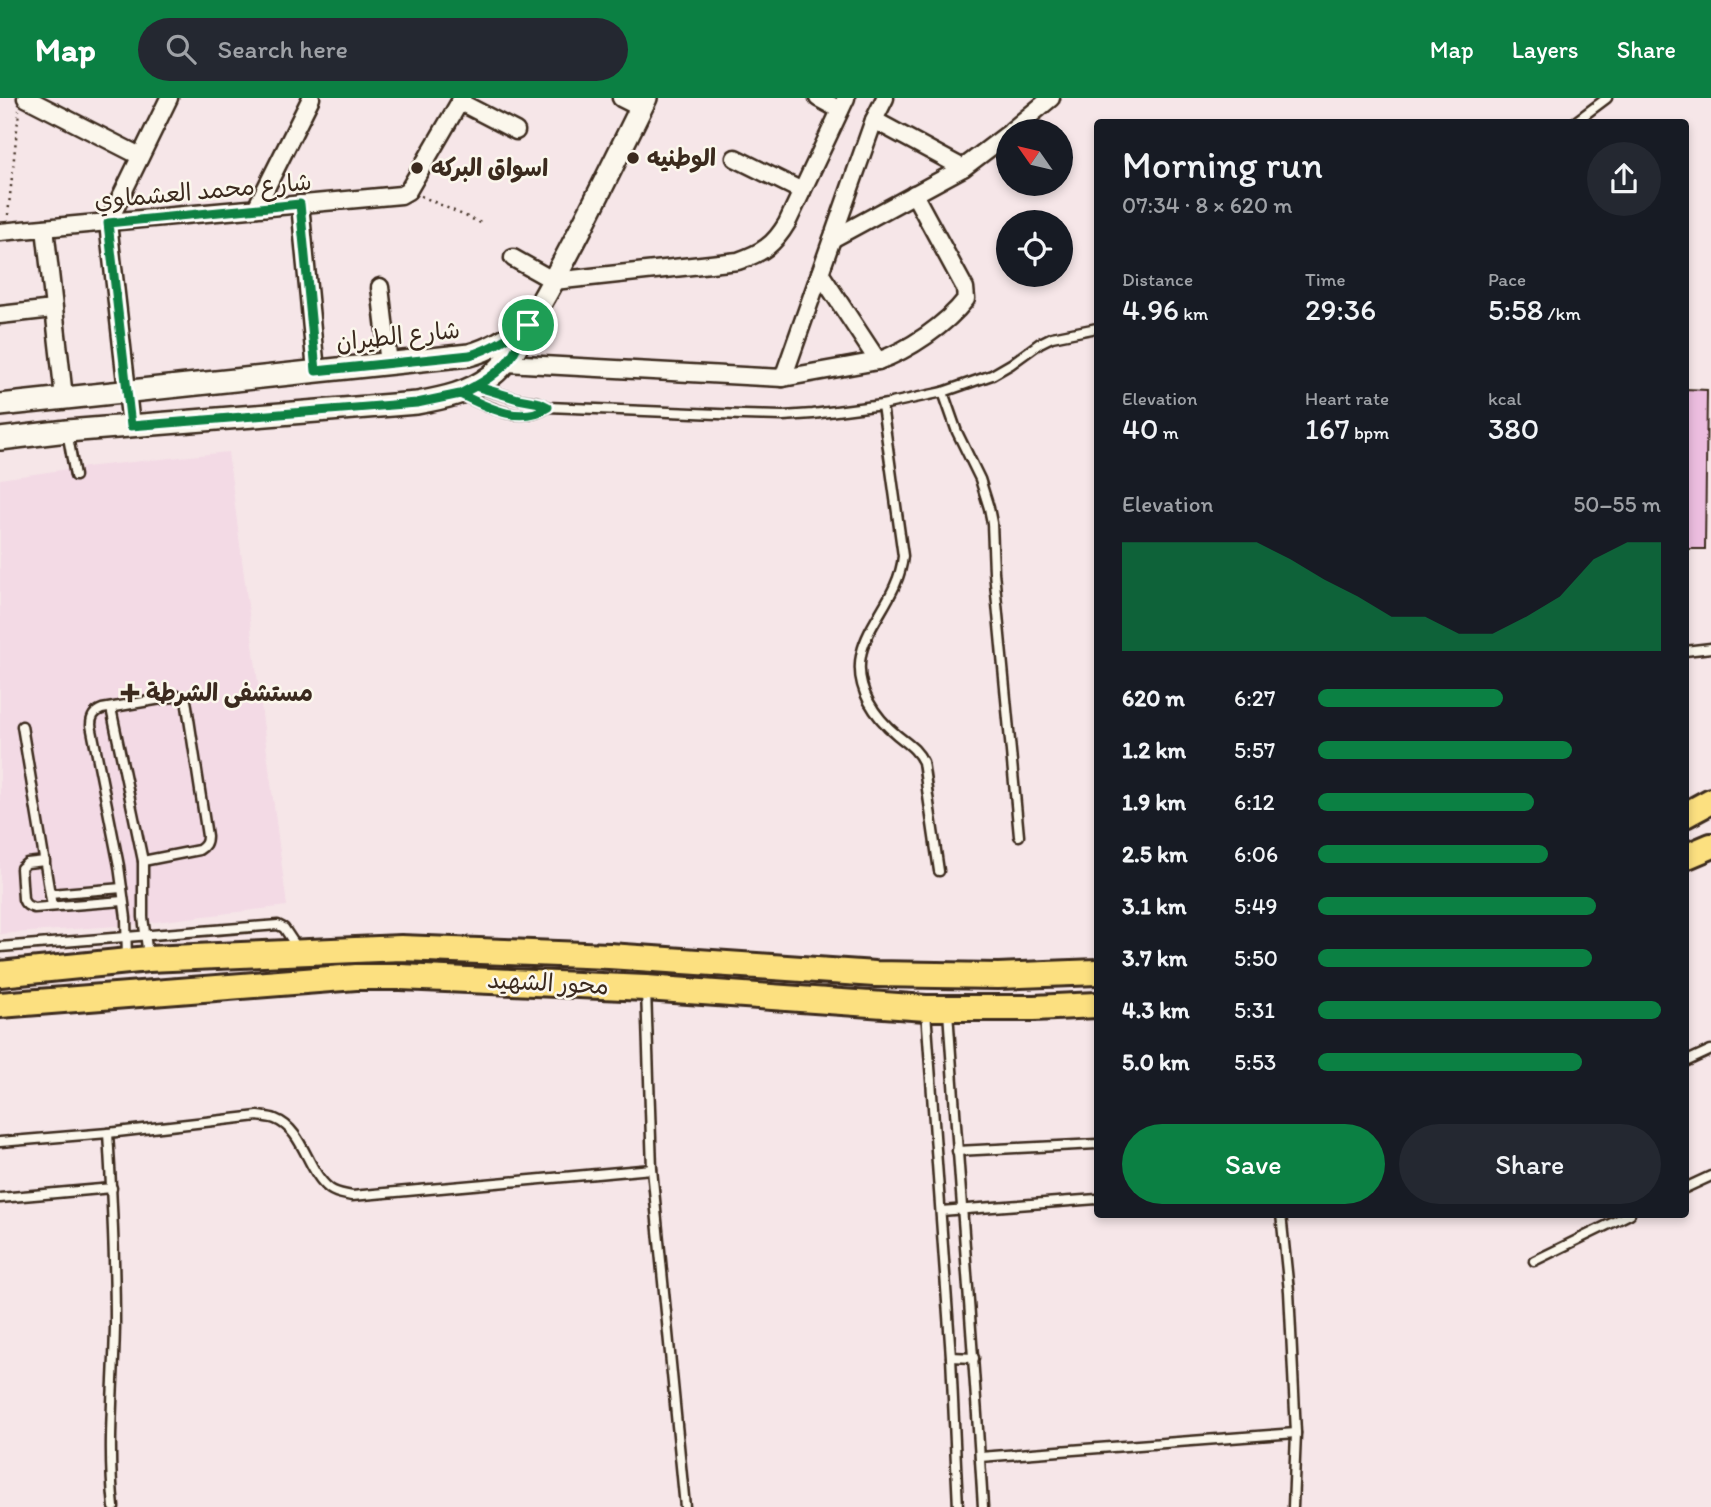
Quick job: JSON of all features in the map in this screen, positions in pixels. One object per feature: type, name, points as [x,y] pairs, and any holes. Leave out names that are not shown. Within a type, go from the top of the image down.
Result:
[{"type":"main road","points":[[0,439],[417,403],[468,390],[512,356],[554,281],[644,103]]},
{"type":"main road","name":"شارع الطيران","points":[[0,405],[470,355],[503,341],[528,325]]},
{"type":"main road","points":[[449,358],[466,369],[468,390]]},
{"type":"main road","points":[[1689,813],[1711,801]]},
{"type":"main road","points":[[1689,855],[1711,846]]},
{"type":"main road","name":"محور الشهيد","points":[[0,974],[136,948],[300,952],[401,948],[609,956],[875,974],[998,976],[1094,972]]},
{"type":"main road","name":"محور الشهيد","points":[[0,1005],[356,977],[646,988],[937,1008],[1034,1008],[1094,1004]]},
{"type":"street","points":[[131,426],[108,223],[169,98]]},
{"type":"street","points":[[256,208],[311,98]]},
{"type":"street","points":[[621,98],[644,103]]},
{"type":"street","points":[[513,258],[554,281],[738,261],[753,256],[779,237],[843,104],[818,98]]},
{"type":"street","points":[[783,378],[874,120],[885,98]]},
{"type":"street","points":[[1019,119],[1031,98]]},
{"type":"street","points":[[1026,119],[1051,98]]},
{"type":"street","points":[[408,191],[461,100],[516,131]]},
{"type":"street","points":[[26,102],[140,156]]},
{"type":"street","points":[[874,120],[963,168]]},
{"type":"street","points":[[832,239],[963,168],[996,143]]},
{"type":"street","points":[[735,158],[802,191]]},
{"type":"street","name":"شارع محمد العشماوي","points":[[3,232],[392,197],[408,191]]},
{"type":"street","points":[[506,363],[783,378],[878,361],[918,341],[958,309],[966,299],[965,288],[914,194]]},
{"type":"street","points":[[300,204],[316,371]]},
{"type":"street","points":[[45,228],[64,397]]},
{"type":"street","points":[[820,273],[878,361]]},
{"type":"street","points":[[380,287],[389,364]]},
{"type":"street","points":[[0,315],[53,309]]},
{"type":"lane","points":[[1579,119],[1607,98]]},
{"type":"lane","points":[[468,390],[540,403],[548,407],[742,415],[813,414],[882,405],[943,392],[1002,370],[1052,337],[1094,329]]},
{"type":"lane","points":[[468,390],[492,409],[510,414],[536,413],[548,407]]},
{"type":"lane","points":[[943,392],[957,432],[980,479],[992,523],[994,572],[1019,836]]},
{"type":"lane","points":[[882,405],[903,556],[895,586],[865,640],[860,674],[865,693],[878,716],[887,727],[915,749],[923,762],[939,871]]},
{"type":"lane","points":[[67,432],[75,476]]},
{"type":"lane","points":[[1689,650],[1711,648]]},
{"type":"lane","points":[[136,948],[123,901],[90,725],[97,711],[174,695],[183,698],[187,706],[207,841],[199,850],[143,861]]},
{"type":"lane","points":[[111,708],[143,861],[142,904],[136,948]]},
{"type":"lane","points":[[22,726],[52,906]]},
{"type":"lane","points":[[45,861],[27,863],[21,868],[23,899],[28,906],[34,908],[123,901]]},
{"type":"lane","points":[[50,894],[122,888]]},
{"type":"lane","points":[[0,947],[136,948]]},
{"type":"lane","points":[[646,988],[652,1169],[685,1507]]},
{"type":"lane","points":[[937,1008],[957,1151],[984,1507]]},
{"type":"lane","points":[[937,1008],[941,1211],[958,1507]]},
{"type":"lane","points":[[1689,1060],[1711,1050]]},
{"type":"lane","points":[[0,1142],[258,1116],[274,1118],[295,1135],[321,1180],[330,1189],[352,1196],[652,1169]]},
{"type":"lane","points":[[108,1133],[115,1327],[110,1476],[114,1507]]},
{"type":"lane","points":[[957,1151],[1094,1144]]},
{"type":"lane","points":[[1689,1186],[1711,1175]]},
{"type":"lane","points":[[0,1198],[111,1188]]},
{"type":"lane","points":[[941,1211],[1094,1199]]},
{"type":"lane","points":[[1281,1218],[1290,1291],[1296,1433],[1293,1507]]},
{"type":"lane","points":[[1534,1261],[1622,1218]]},
{"type":"lane","points":[[951,1357],[974,1358]]},
{"type":"lane","points":[[980,1457],[1296,1433]]},
{"type":"path","points":[[3,232],[26,102]]},
{"type":"path","points":[[408,191],[483,224]]},
{"type":"shaded area","name":"مستشفى الشرطة","points":[[228,452],[287,906],[131,925],[0,934],[0,479],[75,468]]},
{"type":"building","points":[[1689,389],[1707,390],[1705,549],[1689,549]]},
{"type":"place","name":"الوطنيه","points":[[633,158]]},
{"type":"place","name":"اسواق البركه","points":[[417,168]]},
{"type":"place","name":"مستشفى الشرطة","points":[[130,693]]},
{"type":"route","points":[[528,325],[503,341],[470,355],[316,371],[300,204],[108,223],[131,426],[417,403],[460,394],[475,386],[548,407],[536,413],[519,415],[501,412],[460,394],[492,375],[506,363],[528,325]]}]
